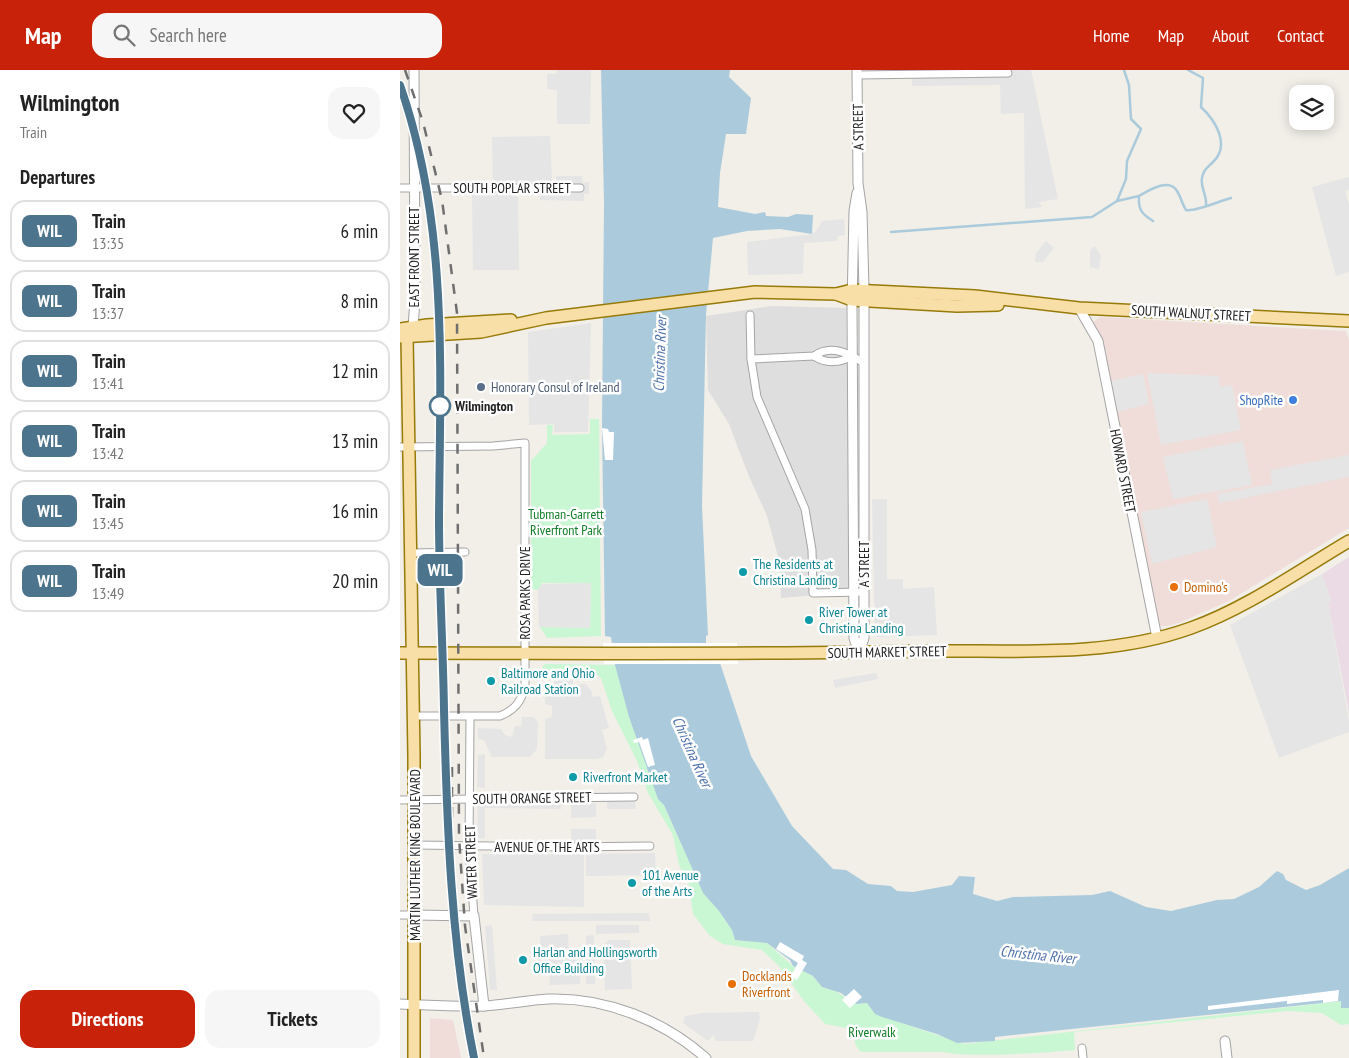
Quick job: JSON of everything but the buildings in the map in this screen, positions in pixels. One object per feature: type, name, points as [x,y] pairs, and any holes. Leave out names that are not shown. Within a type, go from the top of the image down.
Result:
[{"type":"main road","name":"SOUTH WALNUT STREET","points":[[468,327],[727,296],[779,292],[975,296],[1079,308],[1349,321]]},
{"type":"main road","points":[[402,335],[413,327],[468,327]]},
{"type":"main road","points":[[402,335],[468,327]]},
{"type":"main road","points":[[402,335],[405,553],[412,653]]},
{"type":"main road","name":"SOUTH MARKET STREET","points":[[400,652],[603,654],[859,653],[1070,649],[1129,644],[1191,628],[1225,613],[1349,541]]},
{"type":"main road","name":"MARTIN LUTHER KING BOULEVARD","points":[[412,653],[415,845],[414,1058]]},
{"type":"street","name":"EAST FRONT STREET","points":[[413,327],[414,70]]},
{"type":"street","points":[[857,72],[1008,73]]},
{"type":"street","name":"A STREET","points":[[857,72],[858,183],[862,212],[858,295],[852,356],[854,641],[859,653]]},
{"type":"street","name":"SOUTH POPLAR STREET","points":[[400,188],[580,188]]},
{"type":"street","name":"A STREET","points":[[858,295],[864,363],[864,638],[859,653]]},
{"type":"street","name":"HOWARD STREET","points":[[1079,308],[1098,341],[1157,638]]},
{"type":"street","points":[[750,315],[750,358],[759,402],[804,502],[812,550],[813,593],[864,592]]},
{"type":"street","points":[[750,358],[814,356],[821,351],[842,350],[864,363]]},
{"type":"street","name":"ROSA PARKS DRIVE","points":[[404,448],[493,446],[524,443],[526,685],[519,703],[512,710],[500,716],[413,716]]},
{"type":"street","points":[[405,553],[465,552]]},
{"type":"street","name":"WATER STREET","points":[[470,717],[469,847],[474,916],[484,1006]]},
{"type":"street","name":"SOUTH ORANGE STREET","points":[[400,800],[634,797]]},
{"type":"street","name":"AVENUE OF THE ARTS","points":[[415,845],[469,847],[650,846]]},
{"type":"street","points":[[400,915],[474,916]]},
{"type":"street","points":[[400,1004],[484,1006],[550,999],[582,1001],[609,1006],[642,1018],[668,1031],[706,1058]]},
{"type":"street","points":[[1225,1041],[1227,1058]]},
{"type":"street","points":[[1082,1048],[1083,1058]]},
{"type":"shaded area","points":[[557,70],[591,70],[590,124],[557,124],[557,90],[547,89],[547,74],[556,74]]},
{"type":"shaded area","points":[[878,70],[1031,70],[1058,199],[1039,202],[1042,207],[1025,209],[1024,113],[1001,114],[1000,85],[912,86],[912,77],[876,79]]},
{"type":"shaded area","points":[[550,136],[552,182],[556,182],[556,176],[582,176],[583,183],[589,182],[589,194],[584,194],[584,201],[540,200],[540,194],[530,193],[528,185],[493,186],[492,137]]},
{"type":"shaded area","points":[[1349,177],[1349,190],[1345,191],[1349,205],[1349,272],[1336,276],[1312,187]]},
{"type":"shaded area","points":[[472,192],[518,192],[519,270],[473,270]]},
{"type":"shaded area","points":[[844,219],[845,235],[838,236],[837,241],[804,243],[803,274],[748,275],[747,242],[812,234],[822,221]]},
{"type":"shaded area","points":[[1046,241],[1054,248],[1043,262],[1035,262],[1036,253]]},
{"type":"shaded area","points":[[1095,246],[1101,256],[1099,269],[1090,267],[1090,250]]},
{"type":"shaded area","points":[[772,306],[846,308],[852,592],[781,598],[779,560],[767,516],[748,474],[729,424],[708,390],[706,316]]},
{"type":"shaded area","points":[[1100,317],[1346,331],[1349,341],[1349,528],[1229,601],[1181,622],[1167,626],[1149,626],[1095,348],[1092,337],[1085,328]]},
{"type":"shaded area","points":[[591,323],[588,432],[554,432],[554,424],[529,425],[528,332]]},
{"type":"shaded area","points":[[1147,373],[1219,376],[1220,387],[1232,385],[1241,430],[1161,445]]},
{"type":"shaded area","points":[[1143,374],[1149,404],[1112,413],[1106,382]]},
{"type":"shaded area","points":[[1243,441],[1252,485],[1173,499],[1163,457]]},
{"type":"shaded area","points":[[1349,455],[1349,477],[1219,503],[1217,494],[1272,484],[1270,470]]},
{"type":"shaded area","points":[[872,499],[887,499],[887,579],[903,579],[903,589],[934,587],[937,635],[875,637]]},
{"type":"shaded area","points":[[1207,499],[1217,547],[1152,564],[1141,512]]},
{"type":"shaded area","points":[[1349,557],[1349,713],[1328,603],[1331,601],[1322,574]]},
{"type":"shaded area","points":[[1322,574],[1331,601],[1328,603],[1349,721],[1349,732],[1279,758],[1230,625]]},
{"type":"shaded area","points":[[591,583],[590,628],[539,627],[538,590],[542,584]]},
{"type":"shaded area","points":[[876,673],[878,679],[835,688],[833,680]]},
{"type":"shaded area","points":[[554,678],[573,678],[573,684],[585,684],[591,690],[593,697],[600,696],[609,728],[602,730],[607,749],[603,757],[597,759],[545,759],[545,719],[552,717],[552,706],[545,704],[545,684],[554,684]]},
{"type":"shaded area","points":[[522,717],[533,717],[538,722],[537,749],[530,757],[492,757],[484,740],[478,739],[478,728],[501,729],[505,735],[512,737],[515,726],[521,726]]},
{"type":"shaded area","points":[[485,754],[485,788],[477,787],[478,755]]},
{"type":"shaded area","points":[[562,799],[561,809],[485,808],[485,838],[477,838],[478,801]]},
{"type":"shaded area","points":[[635,801],[636,809],[607,809],[607,802]]},
{"type":"shaded area","points":[[571,803],[596,803],[596,817],[571,818]]},
{"type":"shaded area","points":[[571,829],[596,829],[596,842],[571,844]]},
{"type":"shaded area","points":[[655,853],[656,875],[586,876],[586,854]]},
{"type":"shaded area","points":[[482,854],[584,854],[584,907],[484,905]]},
{"type":"shaded area","points":[[649,913],[650,921],[532,921],[533,914]]},
{"type":"shaded area","points":[[492,925],[497,990],[490,990],[485,926]]},
{"type":"shaded area","points":[[596,925],[639,925],[639,933],[596,934]]},
{"type":"shaded area","points":[[568,934],[569,952],[580,953],[580,984],[550,985],[549,972],[542,972],[540,936]]},
{"type":"shaded area","points":[[594,935],[595,984],[586,984],[586,936]]},
{"type":"shaded area","points":[[610,940],[630,940],[632,989],[605,990],[603,950],[605,943]]},
{"type":"shaded area","points":[[759,1012],[760,1019],[753,1041],[715,1041],[714,1034],[708,1041],[683,1023],[685,1016],[702,1013]]},
{"type":"shaded area","points":[[430,1018],[453,1020],[461,1058],[430,1058]]},
{"type":"green space","name":"Tubman-Garrett Riverfront Park","points":[[590,419],[599,419],[601,636],[547,638],[540,627],[590,628],[591,583],[542,583],[538,590],[531,589],[531,461],[547,443],[547,425],[553,425],[552,435],[590,434]]},
{"type":"green space","name":"Riverwalk","points":[[545,664],[615,665],[629,717],[658,798],[662,801],[703,893],[732,930],[735,940],[767,943],[793,966],[813,976],[822,987],[837,992],[856,1004],[867,1003],[875,1014],[964,1044],[1342,1001],[1342,1008],[1349,1008],[1349,1024],[1341,1025],[1322,1013],[1287,1011],[1074,1032],[1075,1050],[988,1055],[942,1052],[861,1052],[856,1046],[852,1029],[825,1024],[804,1001],[779,966],[762,950],[723,944],[710,936],[693,914],[689,885],[679,865],[673,835],[648,793],[637,761],[612,711],[601,678],[594,672],[544,672],[542,667]]},
{"type":"water","name":"Christina River","points":[[601,70],[730,70],[729,77],[751,98],[746,134],[726,134],[720,173],[718,207],[755,214],[765,212],[766,216],[813,215],[812,234],[780,229],[747,231],[713,238],[706,314],[702,506],[708,635],[706,636],[706,663],[720,663],[751,756],[792,826],[833,869],[846,870],[868,884],[891,886],[897,891],[913,892],[952,885],[959,876],[975,877],[973,894],[997,901],[1013,897],[1092,895],[1110,891],[1146,907],[1171,911],[1217,900],[1234,899],[1259,887],[1277,871],[1283,874],[1286,880],[1306,890],[1320,885],[1349,868],[1349,1008],[1341,1008],[1341,1001],[995,1037],[995,1041],[957,1043],[937,1034],[882,1017],[875,1014],[867,1003],[856,1004],[841,993],[822,987],[813,976],[793,966],[790,960],[767,943],[735,940],[732,930],[703,893],[664,805],[658,799],[629,717],[615,665],[611,637],[605,636],[602,426],[604,202]]},
{"type":"pier","points":[[602,428],[608,429],[609,432],[614,432],[613,460],[605,460]]},
{"type":"pier","points":[[603,643],[737,643],[738,664],[604,664]]},
{"type":"pier","points":[[642,737],[643,740],[648,738],[655,765],[648,767],[639,742],[634,743],[633,740]]},
{"type":"pier","points":[[780,942],[804,956],[802,960],[807,963],[797,980],[791,976],[798,963],[776,949]]},
{"type":"pier","points":[[854,989],[862,997],[850,1008],[842,1000]]},
{"type":"pier","points":[[1339,990],[1338,1001],[1323,1003],[1323,1000],[1287,1004],[1287,1001],[1208,1010],[1208,1006]]},
{"type":"waterway","points":[[1117,201],[1126,179],[1127,161],[1141,129],[1131,119],[1129,85],[1124,70]]},
{"type":"waterway","points":[[1188,70],[1203,78],[1201,107],[1216,126],[1221,141],[1218,155],[1203,175],[1202,185],[1206,205]]},
{"type":"waterway","points":[[1139,196],[1158,186],[1169,185],[1177,191],[1186,210],[1201,208],[1231,198]]},
{"type":"waterway","points":[[891,232],[1092,217],[1117,201],[1139,196],[1141,211],[1153,221]]},
{"type":"railway","points":[[405,70],[423,122],[442,200],[457,313],[459,837],[465,926],[484,1058]]},
{"type":"railway","points":[[400,85],[416,139],[427,193],[435,247],[439,302],[439,556],[445,777]]},
{"type":"railway","points":[[452,767],[452,822]]},
{"type":"railway","points":[[447,815],[455,927],[474,1058]]},
{"type":"train","name":"WIL","points":[[400,85],[411,119],[430,201],[439,280],[439,540],[446,790],[450,874],[455,927],[474,1058]]},
{"type":"place","name":"Honorary Consul of Ireland","points":[[481,387]]},
{"type":"place","name":"ShopRite","points":[[1293,400]]},
{"type":"place","name":"Wilmington","points":[[440,406]]},
{"type":"place","name":"The Residents at Christina Landing","points":[[743,572]]},
{"type":"place","name":"Domino's","points":[[1174,587]]},
{"type":"place","name":"River Tower at Christina Landing","points":[[809,620]]},
{"type":"place","name":"Baltimore and Ohio Railroad Station","points":[[491,681]]},
{"type":"place","name":"Riverfront Market","points":[[573,777]]},
{"type":"place","name":"101 Avenue of the Arts","points":[[632,883]]},
{"type":"place","name":"Harlan and Hollingsworth Office Building","points":[[523,960]]},
{"type":"place","name":"Docklands Riverfront","points":[[732,984]]}]
